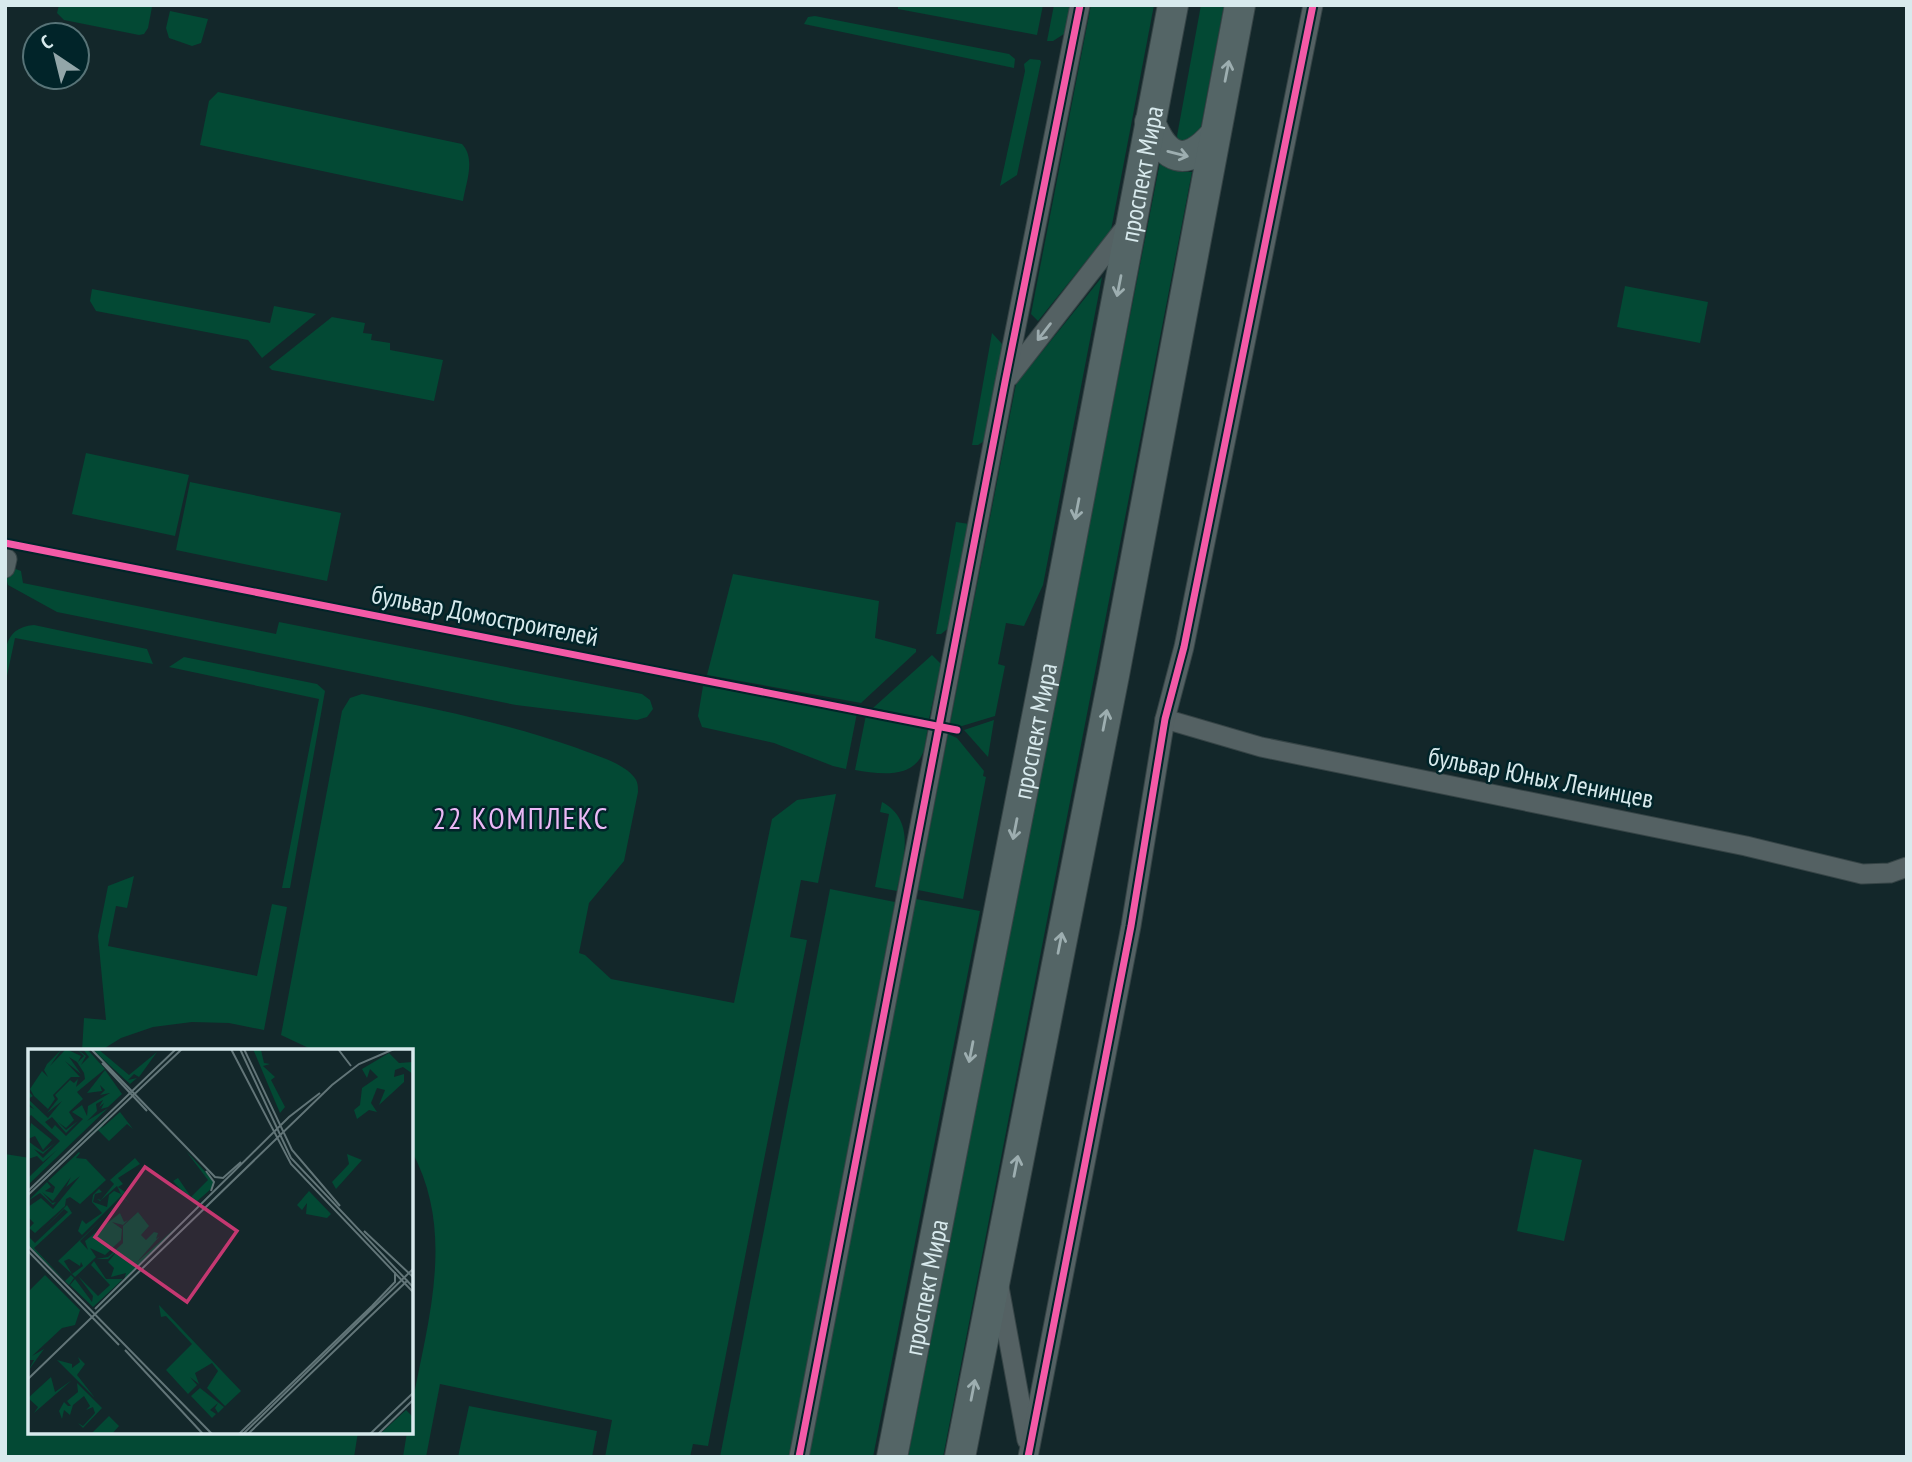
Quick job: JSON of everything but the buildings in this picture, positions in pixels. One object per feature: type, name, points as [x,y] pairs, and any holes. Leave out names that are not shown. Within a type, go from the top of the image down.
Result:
[{"type":"main road","name":"проспект Мира","points":[[892,1457],[1173,5]]},
{"type":"main road","points":[[960,1457],[1116,661],[1240,5]]},
{"type":"main road","points":[[1150,122],[1158,141],[1167,151],[1177,156],[1189,157],[1202,150],[1214,136]]},
{"type":"street","points":[[799,1457],[1080,5]]},
{"type":"street","points":[[1029,1454],[1131,926],[1165,719],[1184,647],[1313,5]]},
{"type":"street","points":[[1006,382],[1131,220]]},
{"type":"street","name":"бульвар Юных Ленинцев","points":[[1165,719],[1261,747],[1746,846],[1862,874],[1890,873],[1907,867]]},
{"type":"street","points":[[996,1270],[1029,1454]]},
{"type":"green space","points":[[59,5],[152,7],[148,28],[144,34],[139,35],[91,25],[91,21],[64,20],[57,13]]},
{"type":"green space","points":[[898,5],[1043,5],[1037,35],[898,9]]},
{"type":"green space","points":[[1054,5],[1071,5],[1064,34],[1053,41],[1047,41]]},
{"type":"green space","points":[[1091,5],[1154,5],[1111,230],[1038,321],[1031,314]]},
{"type":"green space","points":[[1201,5],[1224,5],[1199,137],[1179,142],[1177,136]]},
{"type":"green space","points":[[170,11],[208,19],[201,43],[192,46],[169,38],[166,28]]},
{"type":"green space","points":[[815,16],[1009,54],[1015,59],[1014,68],[804,24],[808,17]]},
{"type":"green space","points":[[1030,59],[1041,62],[1017,175],[1000,186],[1025,71],[1024,64]]},
{"type":"green space","points":[[218,92],[462,144],[469,164],[463,201],[200,145],[209,101]]},
{"type":"green space","points":[[1160,162],[1175,171],[1192,172],[943,1457],[908,1457]]},
{"type":"green space","points":[[1102,277],[1043,585],[1024,626],[1006,623],[998,664],[1005,666],[995,716],[962,726],[950,724],[1016,384]]},
{"type":"green space","points":[[1625,286],[1708,302],[1700,343],[1617,327]]},
{"type":"green space","points":[[92,289],[270,323],[274,306],[316,314],[262,358],[248,340],[96,311],[90,301]]},
{"type":"green space","points":[[332,317],[365,323],[363,333],[372,334],[371,340],[390,343],[390,350],[443,360],[434,401],[272,370],[269,367]]},
{"type":"green space","points":[[992,333],[1003,345],[986,440],[972,445]]},
{"type":"green space","points":[[86,453],[189,475],[175,536],[72,514]]},
{"type":"green space","points":[[190,482],[341,513],[327,581],[176,550]]},
{"type":"green space","points":[[956,522],[969,524],[950,627],[941,634],[936,634]]},
{"type":"green space","points":[[13,568],[21,571],[23,583],[276,634],[279,622],[642,694],[650,700],[653,709],[647,717],[637,720],[516,705],[57,612],[8,585],[5,574]]},
{"type":"green space","points":[[733,574],[879,601],[875,638],[916,649],[916,652],[861,703],[707,675]]},
{"type":"green space","points":[[34,625],[147,649],[153,664],[15,638],[5,685],[5,654],[10,638],[23,627]]},
{"type":"green space","points":[[932,655],[941,664],[929,719],[873,708]]},
{"type":"green space","points":[[184,657],[317,684],[325,691],[290,888],[282,888],[319,699],[169,667]]},
{"type":"green space","points":[[703,686],[857,713],[846,769],[774,743],[702,727],[698,716]]},
{"type":"green space","points":[[362,694],[524,731],[607,760],[634,777],[638,792],[624,861],[589,903],[579,953],[585,955],[611,979],[734,1003],[772,819],[797,800],[836,794],[818,883],[801,880],[790,937],[807,940],[708,1446],[693,1444],[690,1457],[605,1457],[612,1420],[440,1384],[426,1457],[403,1457],[407,1434],[413,1434],[413,1400],[430,1311],[435,1246],[433,1213],[425,1181],[413,1154],[413,1049],[311,1049],[281,1035],[342,711],[350,698]]},
{"type":"green space","points":[[866,715],[928,728],[924,750],[919,760],[904,771],[895,773],[855,770]]},
{"type":"green space","points":[[994,720],[988,757],[964,730]]},
{"type":"green space","points":[[948,734],[957,738],[986,777],[963,899],[918,890]]},
{"type":"green space","points":[[882,802],[893,810],[904,830],[904,854],[897,891],[875,887],[889,814],[880,812]]},
{"type":"green space","points":[[134,876],[127,908],[116,906],[108,946],[257,976],[272,904],[287,907],[264,1030],[229,1023],[192,1022],[153,1027],[121,1038],[103,1049],[82,1049],[84,1018],[106,1020],[98,936],[108,886]]},
{"type":"green space","points":[[830,889],[895,902],[789,1457],[720,1457]]},
{"type":"green space","points":[[916,899],[980,911],[873,1457],[807,1457]]},
{"type":"green space","points":[[1534,1149],[1582,1160],[1564,1241],[1517,1231]]},
{"type":"green space","points":[[5,1154],[28,1158],[28,1434],[358,1434],[354,1457],[5,1457]]},
{"type":"green space","points":[[469,1406],[597,1431],[592,1457],[458,1457]]},
{"type":"cycle path","points":[[799,1457],[1080,5]]},
{"type":"cycle path","points":[[1028,1457],[1131,926],[1165,719],[1184,647],[1313,5]]},
{"type":"cycle path","name":"бульвар Домостроителей","points":[[5,543],[957,730]]},
{"type":"district","name":"22 КОМПЛЕКС","points":[[521,817]]}]
